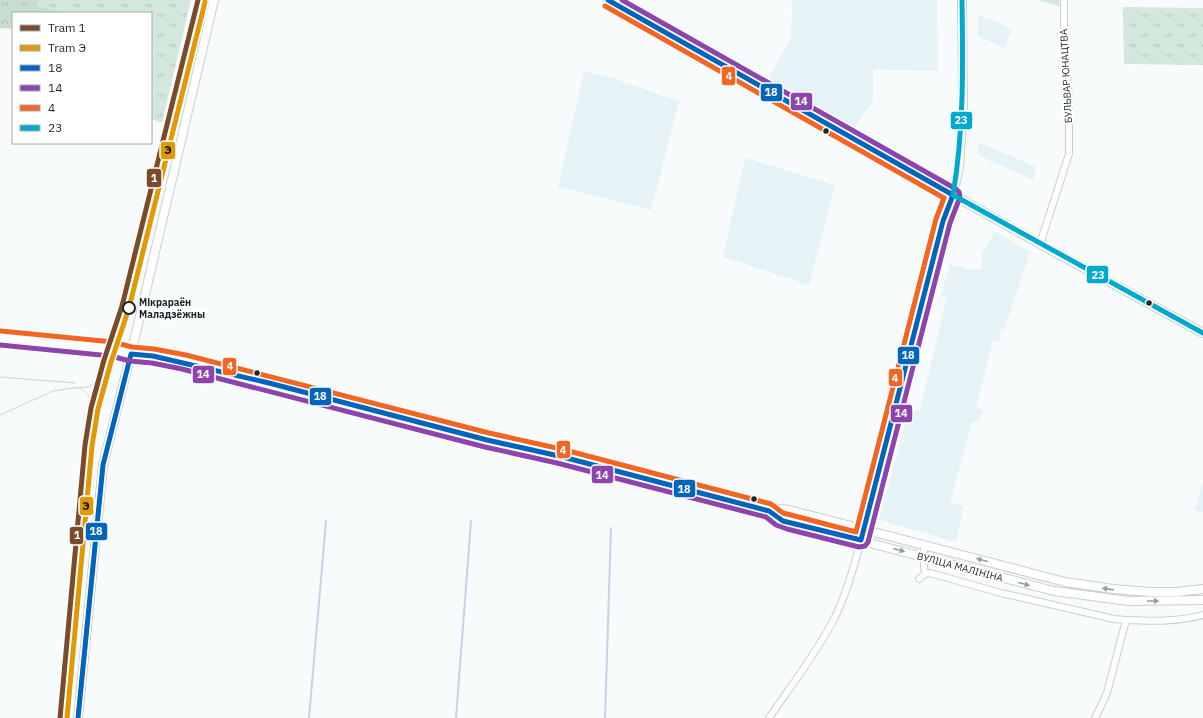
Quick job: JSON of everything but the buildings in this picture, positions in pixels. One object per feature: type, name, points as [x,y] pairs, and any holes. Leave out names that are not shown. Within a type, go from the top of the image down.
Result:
[{"type":"main road","points":[[78,718],[103,465],[131,354],[214,0]]},
{"type":"main road","points":[[608,0],[1040,244],[1203,333]]},
{"type":"main road","points":[[861,540],[943,221],[953,195],[959,167],[964,105],[962,0]]},
{"type":"main road","points":[[0,338],[112,349],[131,354],[153,356],[269,383],[487,440],[559,456],[769,511]]},
{"type":"main road","name":"ВУЛІЦА МАЛІНІНА","points":[[769,511],[782,509],[789,510],[1065,582],[1113,590],[1150,592],[1176,592],[1203,589]]},
{"type":"main road","name":"ВУЛІЦА МАЛІНІНА","points":[[769,511],[783,521],[1054,591],[1129,601],[1203,600]]},
{"type":"street","name":"БУЛЬВАР ЮНАЦТВА","points":[[1040,244],[1069,154],[1069,102],[1064,33],[1064,0]]},
{"type":"street","points":[[769,718],[822,641],[834,620],[844,596],[861,540]]},
{"type":"street","points":[[925,545],[923,557],[925,574]]},
{"type":"street","name":"ВУЛІЦА МАЛІНІНА","points":[[920,579],[925,574],[930,573],[1023,598],[1114,619],[1150,621],[1194,617],[1203,614]]},
{"type":"street","points":[[1095,718],[1107,693],[1126,620]]},
{"type":"shaded area","points":[[792,0],[937,0],[938,71],[873,70],[873,100],[855,127],[768,79],[791,38]]},
{"type":"shaded area","points":[[978,15],[1012,29],[1005,48],[978,36]]},
{"type":"shaded area","points":[[584,71],[603,75],[679,101],[651,210],[558,187]]},
{"type":"shaded area","points":[[978,142],[1036,167],[1033,180],[978,155]]},
{"type":"shaded area","points":[[745,158],[835,185],[809,285],[723,257]]},
{"type":"shaded area","points":[[994,231],[1030,252],[1004,330],[999,329],[1001,332],[999,342],[993,341],[976,407],[983,411],[979,422],[972,422],[950,503],[964,506],[956,542],[879,520],[909,410],[920,410],[947,297],[941,296],[950,264],[970,270],[972,268],[981,270],[982,251],[988,246]]},
{"type":"shaded area","points":[[1203,481],[1203,512],[1195,510]]},
{"type":"green space","points":[[0,0],[39,0],[37,5],[59,12],[12,12],[12,29],[0,28]]},
{"type":"green space","points":[[39,0],[191,0],[162,123],[152,119],[152,12],[59,12],[37,5]]},
{"type":"green space","points":[[1038,0],[1059,0],[1059,6]]},
{"type":"green space","points":[[1123,7],[1203,8],[1203,65],[1124,64]]},
{"type":"waterway","points":[[309,718],[326,521]]},
{"type":"waterway","points":[[456,718],[471,521]]},
{"type":"waterway","points":[[605,718],[611,528]]},
{"type":"tram line","name":"1","points":[[60,718],[85,445],[91,408],[104,360],[122,306],[198,0]]},
{"type":"tram line","name":"Э","points":[[67,718],[92,446],[98,409],[111,362],[129,308],[205,2]]},
{"type":"tram line","points":[[0,415],[53,391],[89,387],[105,375]]},
{"type":"tram line","points":[[0,377],[75,383]]},
{"type":"tram line","points":[[77,387],[84,390],[92,402],[94,409]]},
{"type":"transit line","name":"18","points":[[78,718],[103,465],[131,354],[153,356],[269,383],[487,440],[559,456],[769,511],[783,521],[861,540],[943,221],[953,195],[608,0]]},
{"type":"transit line","name":"14","points":[[0,345],[111,356],[130,361],[152,363],[182,369],[766,517],[776,525],[787,529],[859,547],[865,546],[868,542],[950,223],[960,197],[959,192],[622,0]]},
{"type":"transit line","name":"23","points":[[962,0],[961,122],[957,171],[953,195],[1203,333]]},
{"type":"transit line","name":"4","points":[[1,331],[113,342],[132,347],[154,349],[186,355],[489,433],[561,449],[771,504],[783,513],[856,532],[936,219],[944,198],[605,6]]},
{"type":"place","name":"Мікрараён Маладзёжны","points":[[129,308]]}]
